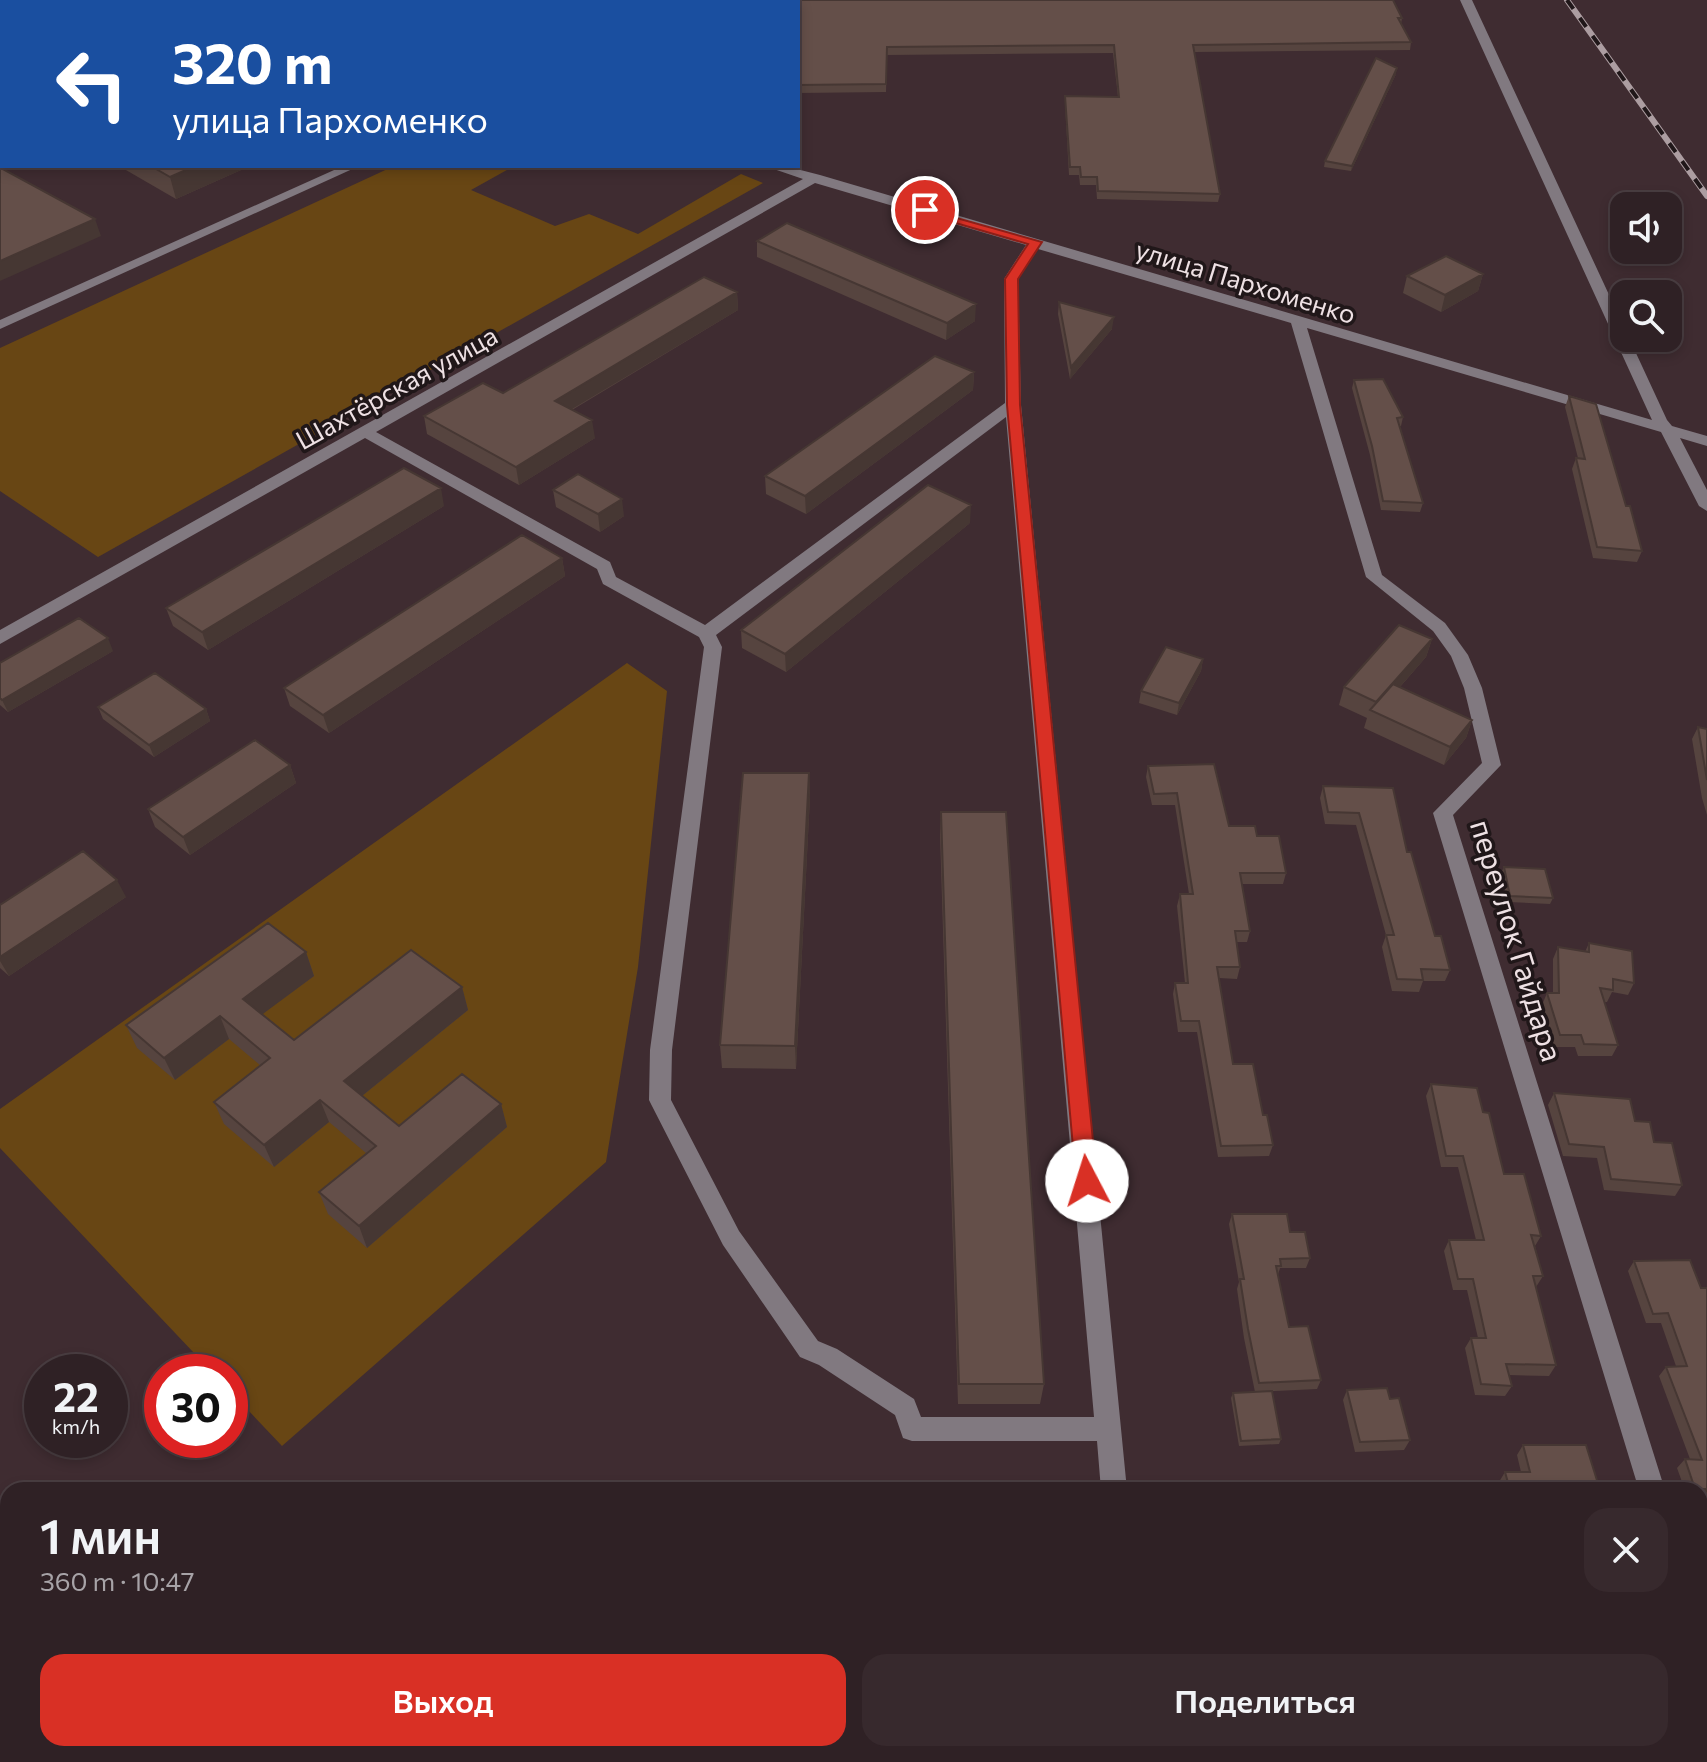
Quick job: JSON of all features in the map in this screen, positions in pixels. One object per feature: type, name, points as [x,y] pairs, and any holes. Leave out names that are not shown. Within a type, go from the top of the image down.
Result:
[{"type":"street","points":[[1466,0],[1660,421],[1670,431],[1676,450],[1707,506]]},
{"type":"street","points":[[0,325],[349,168]]},
{"type":"street","name":"улица Пархоменко","points":[[778,168],[1707,441]]},
{"type":"street","name":"Шахтёрская улица","points":[[0,638],[815,178]]},
{"type":"street","points":[[1035,242],[1011,279],[1013,405],[1113,1482]]},
{"type":"street","name":"переулок Гайдара","points":[[1298,322],[1374,577],[1439,627],[1459,655],[1473,688],[1492,765],[1443,813],[1650,1482]]},
{"type":"street","points":[[706,633],[1013,405]]},
{"type":"street","points":[[365,432],[604,566],[609,580],[706,633],[713,647],[661,1050],[660,1100],[731,1238],[809,1349],[828,1357],[905,1407],[912,1429],[1110,1429]]},
{"type":"shaded area","points":[[390,168],[510,168],[471,190],[555,226],[589,214],[638,234],[741,174],[763,183],[98,557],[0,491],[0,348]]},
{"type":"shaded area","points":[[627,663],[667,691],[638,967],[606,1162],[282,1446],[248,1410],[248,1354],[195,1354],[0,1148],[0,1109]]},
{"type":"building","points":[[800,0],[1393,0],[1402,18],[1398,18],[1411,42],[1193,45],[1220,194],[1098,191],[1097,177],[1081,177],[1080,167],[1070,167],[1065,96],[1119,97],[1114,45],[887,47],[886,84],[800,85]]},
{"type":"building","points":[[1376,58],[1397,68],[1352,166],[1325,161]]},
{"type":"building","points":[[1,168],[95,219],[0,261]]},
{"type":"building","points":[[154,168],[190,168],[170,177]]},
{"type":"building","points":[[787,223],[976,304],[947,323],[757,241]]},
{"type":"building","points":[[1446,256],[1483,274],[1445,295],[1407,276]]},
{"type":"building","points":[[704,277],[737,292],[555,401],[592,420],[516,467],[424,416],[483,383],[503,393]]},
{"type":"building","points":[[1059,302],[1114,317],[1071,367]]},
{"type":"building","points":[[935,356],[974,372],[805,496],[765,476]]},
{"type":"building","points":[[1383,379],[1403,417],[1397,418],[1423,503],[1383,501],[1354,380]]},
{"type":"building","points":[[1569,396],[1596,404],[1642,551],[1597,547],[1576,458],[1585,459]]},
{"type":"building","points":[[404,468],[441,488],[202,632],[166,608]]},
{"type":"building","points":[[578,474],[622,499],[598,514],[553,490]]},
{"type":"building","points":[[928,485],[971,505],[785,654],[741,630]]},
{"type":"building","points":[[522,535],[562,558],[323,715],[284,688]]},
{"type":"building","points":[[79,618],[108,638],[2,700],[0,663]]},
{"type":"building","points":[[1399,625],[1432,639],[1376,702],[1344,687]]},
{"type":"building","points":[[1166,647],[1203,659],[1179,703],[1141,691]]},
{"type":"building","points":[[155,673],[206,709],[149,745],[98,707]]},
{"type":"building","points":[[1393,684],[1472,720],[1450,747],[1370,710]]},
{"type":"building","points":[[1698,727],[1707,729],[1707,780]]},
{"type":"building","points":[[255,740],[290,765],[183,837],[148,809]]},
{"type":"building","points":[[1214,764],[1229,826],[1255,826],[1257,836],[1279,836],[1286,873],[1240,873],[1250,931],[1235,931],[1240,967],[1217,967],[1233,1064],[1253,1064],[1263,1115],[1267,1115],[1273,1145],[1221,1146],[1199,1021],[1181,1021],[1175,983],[1188,983],[1180,894],[1193,894],[1177,793],[1154,794],[1148,766]]},
{"type":"building","points":[[743,773],[809,773],[795,1046],[720,1045]]},
{"type":"building","points":[[1323,786],[1393,788],[1407,852],[1411,852],[1435,936],[1441,936],[1450,970],[1421,969],[1423,980],[1397,979],[1386,935],[1394,935],[1359,813],[1328,812]]},
{"type":"building","points":[[941,812],[1006,812],[1044,1384],[959,1384]]},
{"type":"building","points":[[83,851],[117,880],[0,957],[0,905]]},
{"type":"building","points":[[1504,867],[1545,869],[1553,898],[1510,896]]},
{"type":"building","points":[[268,923],[306,952],[243,999],[294,1040],[411,950],[462,987],[344,1081],[399,1126],[462,1074],[501,1104],[359,1226],[319,1192],[376,1146],[320,1100],[264,1145],[214,1102],[270,1058],[220,1016],[164,1058],[126,1025]]},
{"type":"building","points":[[1589,943],[1632,951],[1634,983],[1613,979],[1613,990],[1600,988],[1618,1045],[1584,1044],[1581,1035],[1560,1035],[1547,993],[1559,993],[1558,947],[1589,952]]},
{"type":"building","points":[[1431,1084],[1477,1088],[1483,1112],[1489,1113],[1504,1174],[1524,1174],[1541,1236],[1531,1235],[1543,1276],[1533,1276],[1556,1365],[1506,1364],[1512,1386],[1481,1384],[1471,1338],[1486,1338],[1473,1279],[1458,1279],[1449,1240],[1484,1240],[1463,1156],[1446,1156]]},
{"type":"building","points":[[1554,1093],[1630,1099],[1635,1121],[1650,1122],[1654,1142],[1672,1143],[1682,1185],[1611,1179],[1604,1147],[1569,1144]]},
{"type":"building","points":[[1232,1214],[1287,1214],[1290,1232],[1305,1232],[1310,1258],[1280,1259],[1281,1266],[1276,1266],[1289,1327],[1308,1326],[1321,1380],[1259,1383]]},
{"type":"building","points":[[1690,1260],[1701,1288],[1707,1288],[1707,1482],[1693,1482],[1685,1459],[1702,1460],[1666,1367],[1687,1366],[1668,1313],[1653,1314],[1634,1261]]},
{"type":"building","points":[[1387,1388],[1390,1399],[1399,1398],[1410,1440],[1360,1442],[1347,1390]]},
{"type":"building","points":[[1272,1391],[1281,1439],[1241,1441],[1233,1393]]},
{"type":"building","points":[[1523,1445],[1586,1445],[1598,1482],[1508,1482],[1505,1472],[1530,1472]]},
{"type":"railway","points":[[1567,0],[1707,196]]},
{"type":"route","points":[[925,210],[1035,242],[1011,279],[1013,405],[1087,1181]]}]
